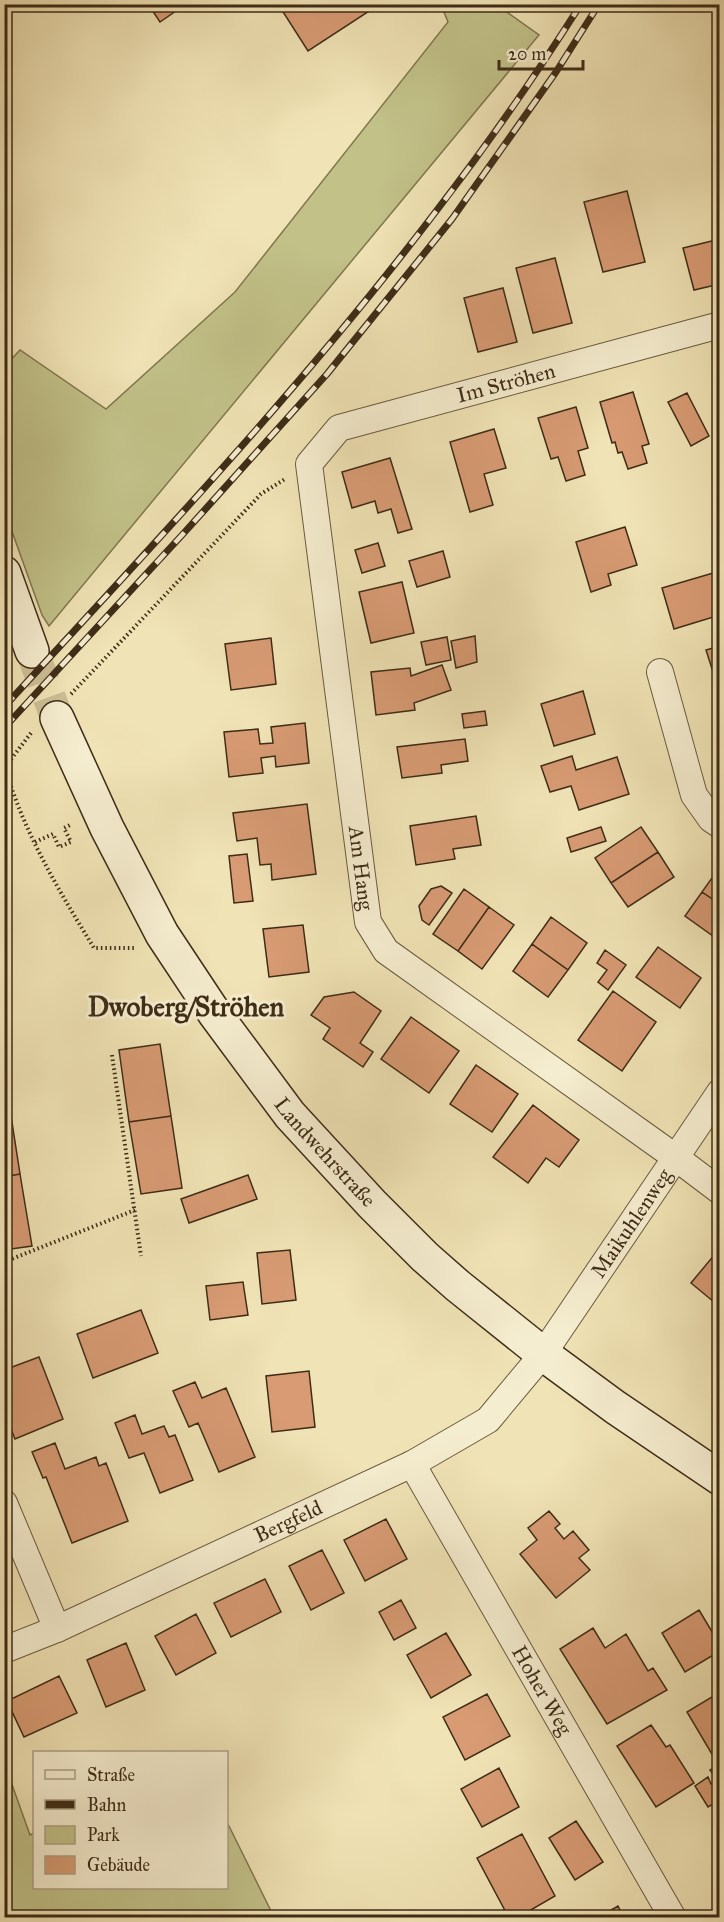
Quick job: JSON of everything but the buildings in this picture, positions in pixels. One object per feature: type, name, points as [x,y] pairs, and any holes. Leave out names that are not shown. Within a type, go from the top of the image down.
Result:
[{"type":"street","name":"Im Ströhen","points":[[309,464],[339,428],[720,325]]},
{"type":"street","name":"Am Hang","points":[[309,464],[368,922],[386,951],[720,1191]]},
{"type":"street","points":[[4,573],[32,651]]},
{"type":"street","points":[[660,672],[694,795],[711,819],[720,825]]},
{"type":"street","name":"Landwehrstraße","points":[[57,718],[107,828],[162,934],[215,1014],[290,1115],[372,1204],[425,1257],[543,1354],[615,1407],[720,1478]]},
{"type":"street","name":"Maikuhlenweg","points":[[543,1354],[720,1092]]},
{"type":"street","name":"Bergfeld","points":[[4,1650],[57,1629],[412,1464],[488,1420],[543,1354]]},
{"type":"street","name":"Hoher Weg","points":[[412,1464],[673,1917]]},
{"type":"street","points":[[4,1503],[57,1629]]},
{"type":"path","points":[[81,684],[261,494],[309,464]]},
{"type":"path","points":[[23,742],[5,767],[14,798],[60,893],[94,948],[136,948]]},
{"type":"path","points":[[35,842],[53,834],[59,847],[71,842],[64,828]]},
{"type":"path","points":[[112,1055],[141,1256]]},
{"type":"path","points":[[4,1262],[135,1210]]},
{"type":"green space","points":[[441,5],[497,5],[539,35],[49,626],[42,615],[5,512],[5,366],[20,350],[106,409],[235,292],[448,22]]},
{"type":"green space","points":[[5,1765],[30,1835],[33,1834],[33,1889],[228,1889],[228,1824],[274,1917],[5,1917]]},
{"type":"tunnel","points":[[32,651],[57,718]]},
{"type":"railway","points":[[4,707],[116,586],[334,339],[475,160],[581,4]]},
{"type":"railway","points":[[4,728],[327,374],[452,219],[556,72],[599,4]]},
{"type":"district","name":"Dwoberg/Ströhen","points":[[186,1006]]}]
